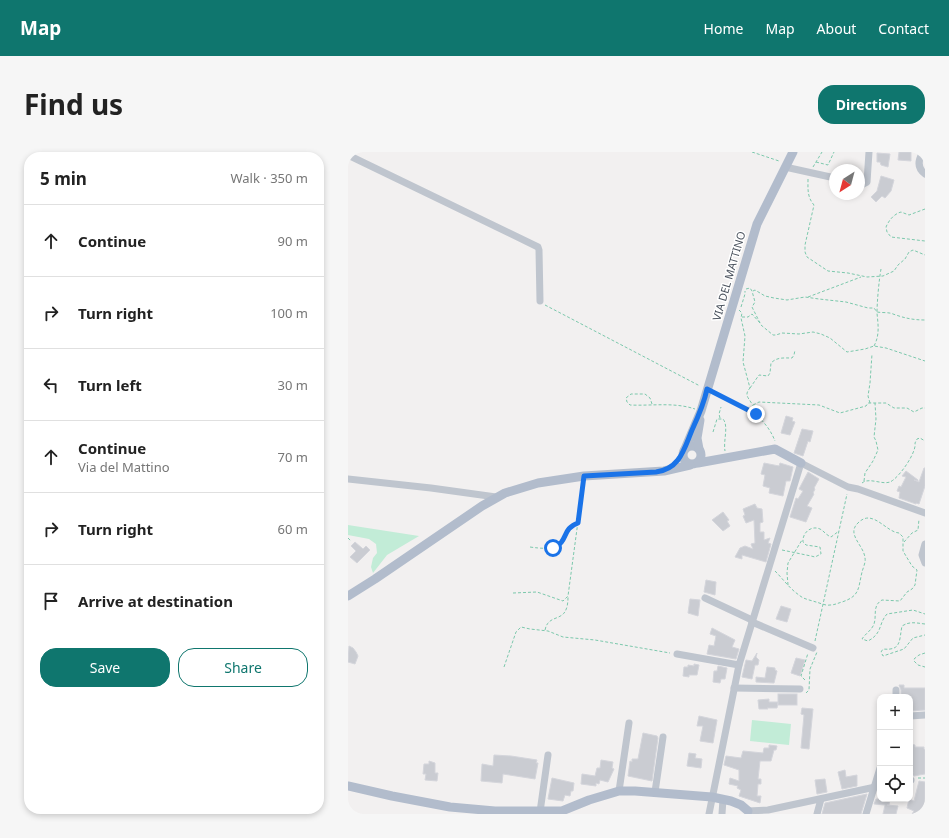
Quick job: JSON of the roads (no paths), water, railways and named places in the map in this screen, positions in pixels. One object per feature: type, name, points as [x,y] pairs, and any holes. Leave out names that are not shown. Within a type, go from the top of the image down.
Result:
[{"type":"main road","name":"VIA DEL MATTINO","points":[[700,451],[697,438],[701,411],[757,224],[793,152]]},
{"type":"main road","name":"VIA DEL MATTINO","points":[[684,451],[701,411]]},
{"type":"main road","points":[[348,596],[376,580],[404,558],[496,497],[516,488],[584,476],[664,471],[776,445],[801,463]]},
{"type":"main road","points":[[664,471],[674,464],[688,447],[694,446],[710,458],[722,458]]},
{"type":"main road","points":[[684,451],[683,459],[694,464]]},
{"type":"main road","points":[[694,464],[701,458],[700,451]]},
{"type":"main road","points":[[348,786],[392,796],[457,807],[495,811],[562,811],[589,800],[619,791],[655,792],[712,797],[741,805],[748,812]]},
{"type":"street","points":[[865,183],[867,182],[869,152]]},
{"type":"street","points":[[923,152],[919,161],[919,166],[921,171],[925,174]]},
{"type":"street","points":[[348,155],[538,247],[540,301]]},
{"type":"street","points":[[786,166],[829,177]]},
{"type":"street","points":[[709,814],[739,665],[801,463],[848,487],[858,489],[923,513]]},
{"type":"street","points":[[348,479],[496,497]]},
{"type":"street","points":[[925,544],[922,555],[925,563]]},
{"type":"street","points":[[705,598],[752,621],[812,647]]},
{"type":"street","points":[[677,654],[739,665]]},
{"type":"street","points":[[734,688],[802,691]]},
{"type":"street","points":[[913,716],[925,715]]},
{"type":"street","points":[[619,791],[630,723]]},
{"type":"street","points":[[655,792],[663,737]]},
{"type":"street","points":[[540,812],[548,755]]},
{"type":"street","points":[[748,812],[768,810],[877,787]]},
{"type":"street","points":[[866,814],[877,787]]},
{"type":"street","points":[[722,814],[723,799]]},
{"type":"street","points":[[817,814],[821,799]]}]
